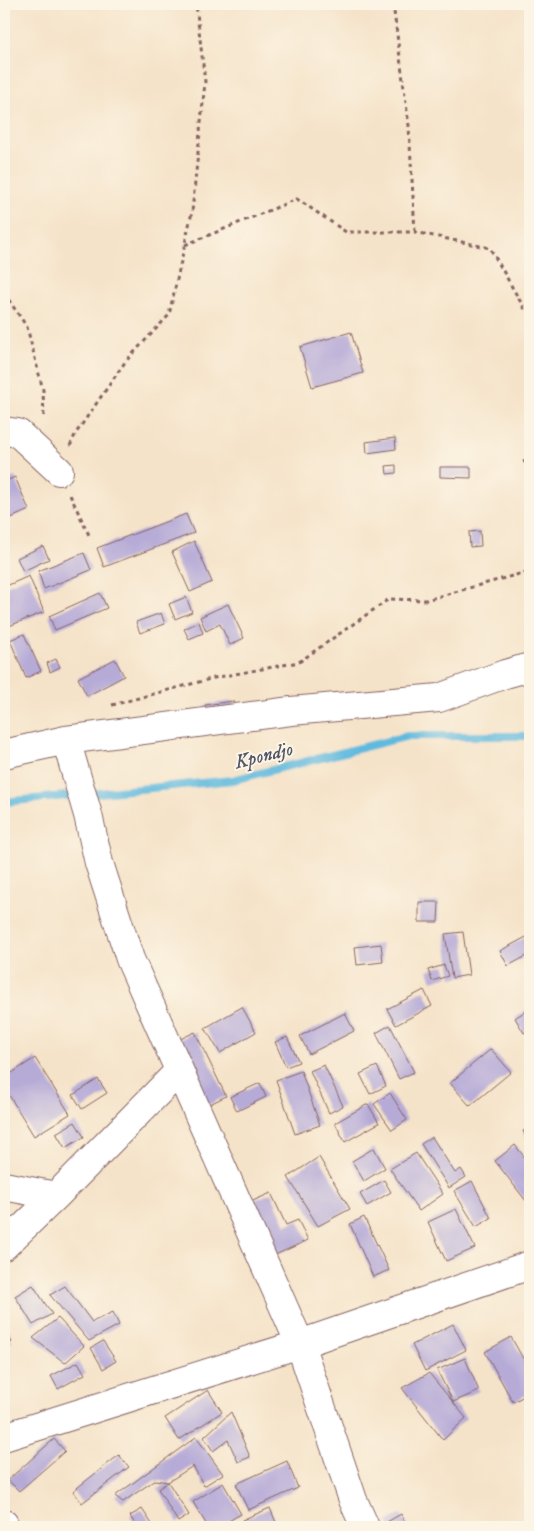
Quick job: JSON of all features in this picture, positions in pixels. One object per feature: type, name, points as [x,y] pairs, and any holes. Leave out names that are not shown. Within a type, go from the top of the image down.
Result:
[{"type":"street","points":[[4,431],[18,433],[52,465]]},
{"type":"street","points":[[4,754],[68,749],[291,711],[439,698],[530,667]]},
{"type":"street","points":[[68,749],[88,814],[99,864],[130,959],[300,1344],[353,1500],[365,1527]]},
{"type":"street","points":[[4,1246],[179,1071]]},
{"type":"street","points":[[4,1186],[56,1196]]},
{"type":"street","points":[[4,1437],[300,1344],[530,1265]]},
{"type":"path","points":[[52,465],[125,362],[169,315],[192,212],[205,82],[196,4]]},
{"type":"path","points":[[393,4],[409,126],[415,232]]},
{"type":"path","points":[[185,245],[296,199],[346,232],[415,232],[490,248],[524,308],[530,308]]},
{"type":"path","points":[[4,293],[27,327],[43,390],[52,465],[89,535]]},
{"type":"path","points":[[523,462],[530,460]]},
{"type":"path","points":[[107,707],[214,678],[300,662],[389,599],[426,600],[530,571]]},
{"type":"building","points":[[351,332],[363,373],[312,387],[300,347]]},
{"type":"building","points":[[395,438],[396,449],[367,453],[366,442]]},
{"type":"building","points":[[396,465],[396,473],[387,474],[386,466]]},
{"type":"building","points":[[440,467],[471,467],[471,478],[440,477]]},
{"type":"building","points":[[15,477],[29,510],[4,521],[4,482]]},
{"type":"building","points":[[186,514],[194,533],[104,567],[97,548]]},
{"type":"building","points":[[480,531],[481,546],[470,547],[469,532]]},
{"type":"building","points":[[194,541],[212,582],[190,592],[172,552]]},
{"type":"building","points":[[43,546],[49,559],[23,571],[17,558]]},
{"type":"building","points":[[84,553],[91,570],[44,589],[38,571]]},
{"type":"building","points":[[29,576],[44,612],[4,628],[4,587]]},
{"type":"building","points":[[100,593],[107,608],[55,630],[49,616]]},
{"type":"building","points":[[186,597],[192,612],[175,619],[169,604]]},
{"type":"building","points":[[228,604],[244,638],[230,645],[220,624],[206,631],[200,617]]},
{"type":"building","points":[[161,613],[165,624],[140,633],[136,622]]},
{"type":"building","points":[[199,622],[203,633],[189,639],[184,629]]},
{"type":"building","points":[[24,634],[41,671],[26,678],[10,640]]},
{"type":"building","points":[[56,659],[60,667],[50,672],[47,663]]},
{"type":"building","points":[[115,659],[124,676],[87,696],[78,678]]},
{"type":"building","points":[[233,701],[235,711],[206,715],[205,705]]},
{"type":"building","points":[[419,902],[439,902],[438,922],[419,922]]},
{"type":"building","points":[[463,932],[469,975],[452,978],[445,934]]},
{"type":"building","points":[[530,935],[530,954],[508,966],[500,951]]},
{"type":"building","points":[[381,944],[383,962],[357,965],[355,947]]},
{"type":"building","points":[[444,965],[448,976],[432,981],[428,970]]},
{"type":"building","points":[[424,990],[432,1006],[396,1025],[387,1009]]},
{"type":"building","points":[[242,1007],[256,1032],[220,1053],[205,1028]]},
{"type":"building","points":[[530,1008],[530,1029],[524,1033],[515,1018]]},
{"type":"building","points":[[345,1013],[354,1031],[309,1054],[300,1036]]},
{"type":"building","points":[[390,1025],[414,1072],[399,1079],[376,1033]]},
{"type":"building","points":[[195,1032],[226,1096],[206,1106],[174,1042]]},
{"type":"building","points":[[287,1037],[299,1062],[286,1067],[275,1042]]},
{"type":"building","points":[[491,1049],[511,1072],[470,1106],[450,1083]]},
{"type":"building","points":[[35,1058],[70,1114],[34,1136],[4,1087],[4,1078]]},
{"type":"building","points":[[324,1065],[343,1106],[329,1113],[310,1071]]},
{"type":"building","points":[[377,1066],[386,1086],[370,1094],[360,1074]]},
{"type":"building","points":[[301,1071],[320,1125],[295,1134],[276,1080]]},
{"type":"building","points":[[98,1079],[107,1093],[82,1109],[73,1095]]},
{"type":"building","points":[[260,1083],[266,1097],[237,1111],[230,1097]]},
{"type":"building","points":[[390,1093],[407,1120],[392,1130],[374,1104]]},
{"type":"building","points":[[368,1104],[379,1123],[345,1142],[335,1123]]},
{"type":"building","points":[[75,1122],[84,1137],[65,1148],[56,1133]]},
{"type":"building","points":[[530,1127],[530,1143],[523,1131]]},
{"type":"building","points":[[432,1137],[455,1173],[461,1169],[466,1177],[449,1188],[421,1144]]},
{"type":"building","points":[[515,1145],[530,1164],[530,1206],[495,1161]]},
{"type":"building","points":[[374,1148],[385,1168],[364,1181],[352,1161]]},
{"type":"building","points":[[416,1153],[443,1194],[419,1211],[390,1169]]},
{"type":"building","points":[[319,1157],[350,1209],[318,1226],[288,1177]]},
{"type":"building","points":[[384,1180],[391,1192],[367,1206],[360,1194]]},
{"type":"building","points":[[472,1181],[491,1218],[476,1227],[454,1191]]},
{"type":"building","points":[[271,1193],[286,1225],[298,1220],[308,1240],[273,1256],[248,1203]]},
{"type":"building","points":[[456,1209],[475,1248],[446,1261],[428,1222]]},
{"type":"building","points":[[364,1217],[389,1270],[373,1277],[350,1224]]},
{"type":"building","points":[[33,1285],[52,1314],[33,1325],[15,1296]]},
{"type":"building","points":[[65,1286],[92,1322],[113,1312],[119,1325],[89,1341],[50,1295]]},
{"type":"building","points":[[58,1318],[84,1346],[65,1363],[33,1338]]},
{"type":"building","points":[[453,1324],[466,1350],[425,1371],[412,1345]]},
{"type":"building","points":[[4,1329],[12,1342],[4,1347]]},
{"type":"building","points":[[511,1337],[530,1371],[530,1393],[513,1402],[485,1352]]},
{"type":"building","points":[[103,1341],[116,1361],[103,1369],[91,1348]]},
{"type":"building","points":[[465,1358],[479,1391],[453,1402],[437,1370]]},
{"type":"building","points":[[78,1362],[85,1374],[58,1389],[51,1376]]},
{"type":"building","points":[[429,1373],[466,1418],[443,1440],[402,1388]]},
{"type":"building","points":[[208,1390],[222,1412],[179,1440],[165,1418]]},
{"type":"building","points":[[231,1412],[250,1457],[238,1462],[228,1440],[213,1451],[204,1437]]},
{"type":"building","points":[[196,1437],[223,1474],[204,1486],[193,1466],[168,1482],[155,1480],[123,1502],[115,1496]]},
{"type":"building","points":[[54,1439],[65,1451],[19,1491],[8,1480]]},
{"type":"building","points":[[119,1455],[129,1467],[82,1503],[73,1491]]},
{"type":"building","points":[[287,1461],[298,1488],[248,1510],[236,1484]]},
{"type":"building","points":[[168,1482],[189,1515],[178,1522],[158,1489]]},
{"type":"building","points":[[223,1483],[241,1514],[218,1527],[208,1527],[193,1502]]},
{"type":"building","points":[[270,1508],[278,1527],[246,1527],[242,1520]]},
{"type":"building","points":[[142,1509],[154,1527],[137,1527],[130,1516]]},
{"type":"building","points":[[401,1514],[408,1527],[390,1527],[387,1522]]},
{"type":"waterway","name":"Kpondjo","points":[[88,794],[233,780],[408,736],[530,736]]},
{"type":"waterway","name":"Kpondjo","points":[[4,802],[76,795]]}]
